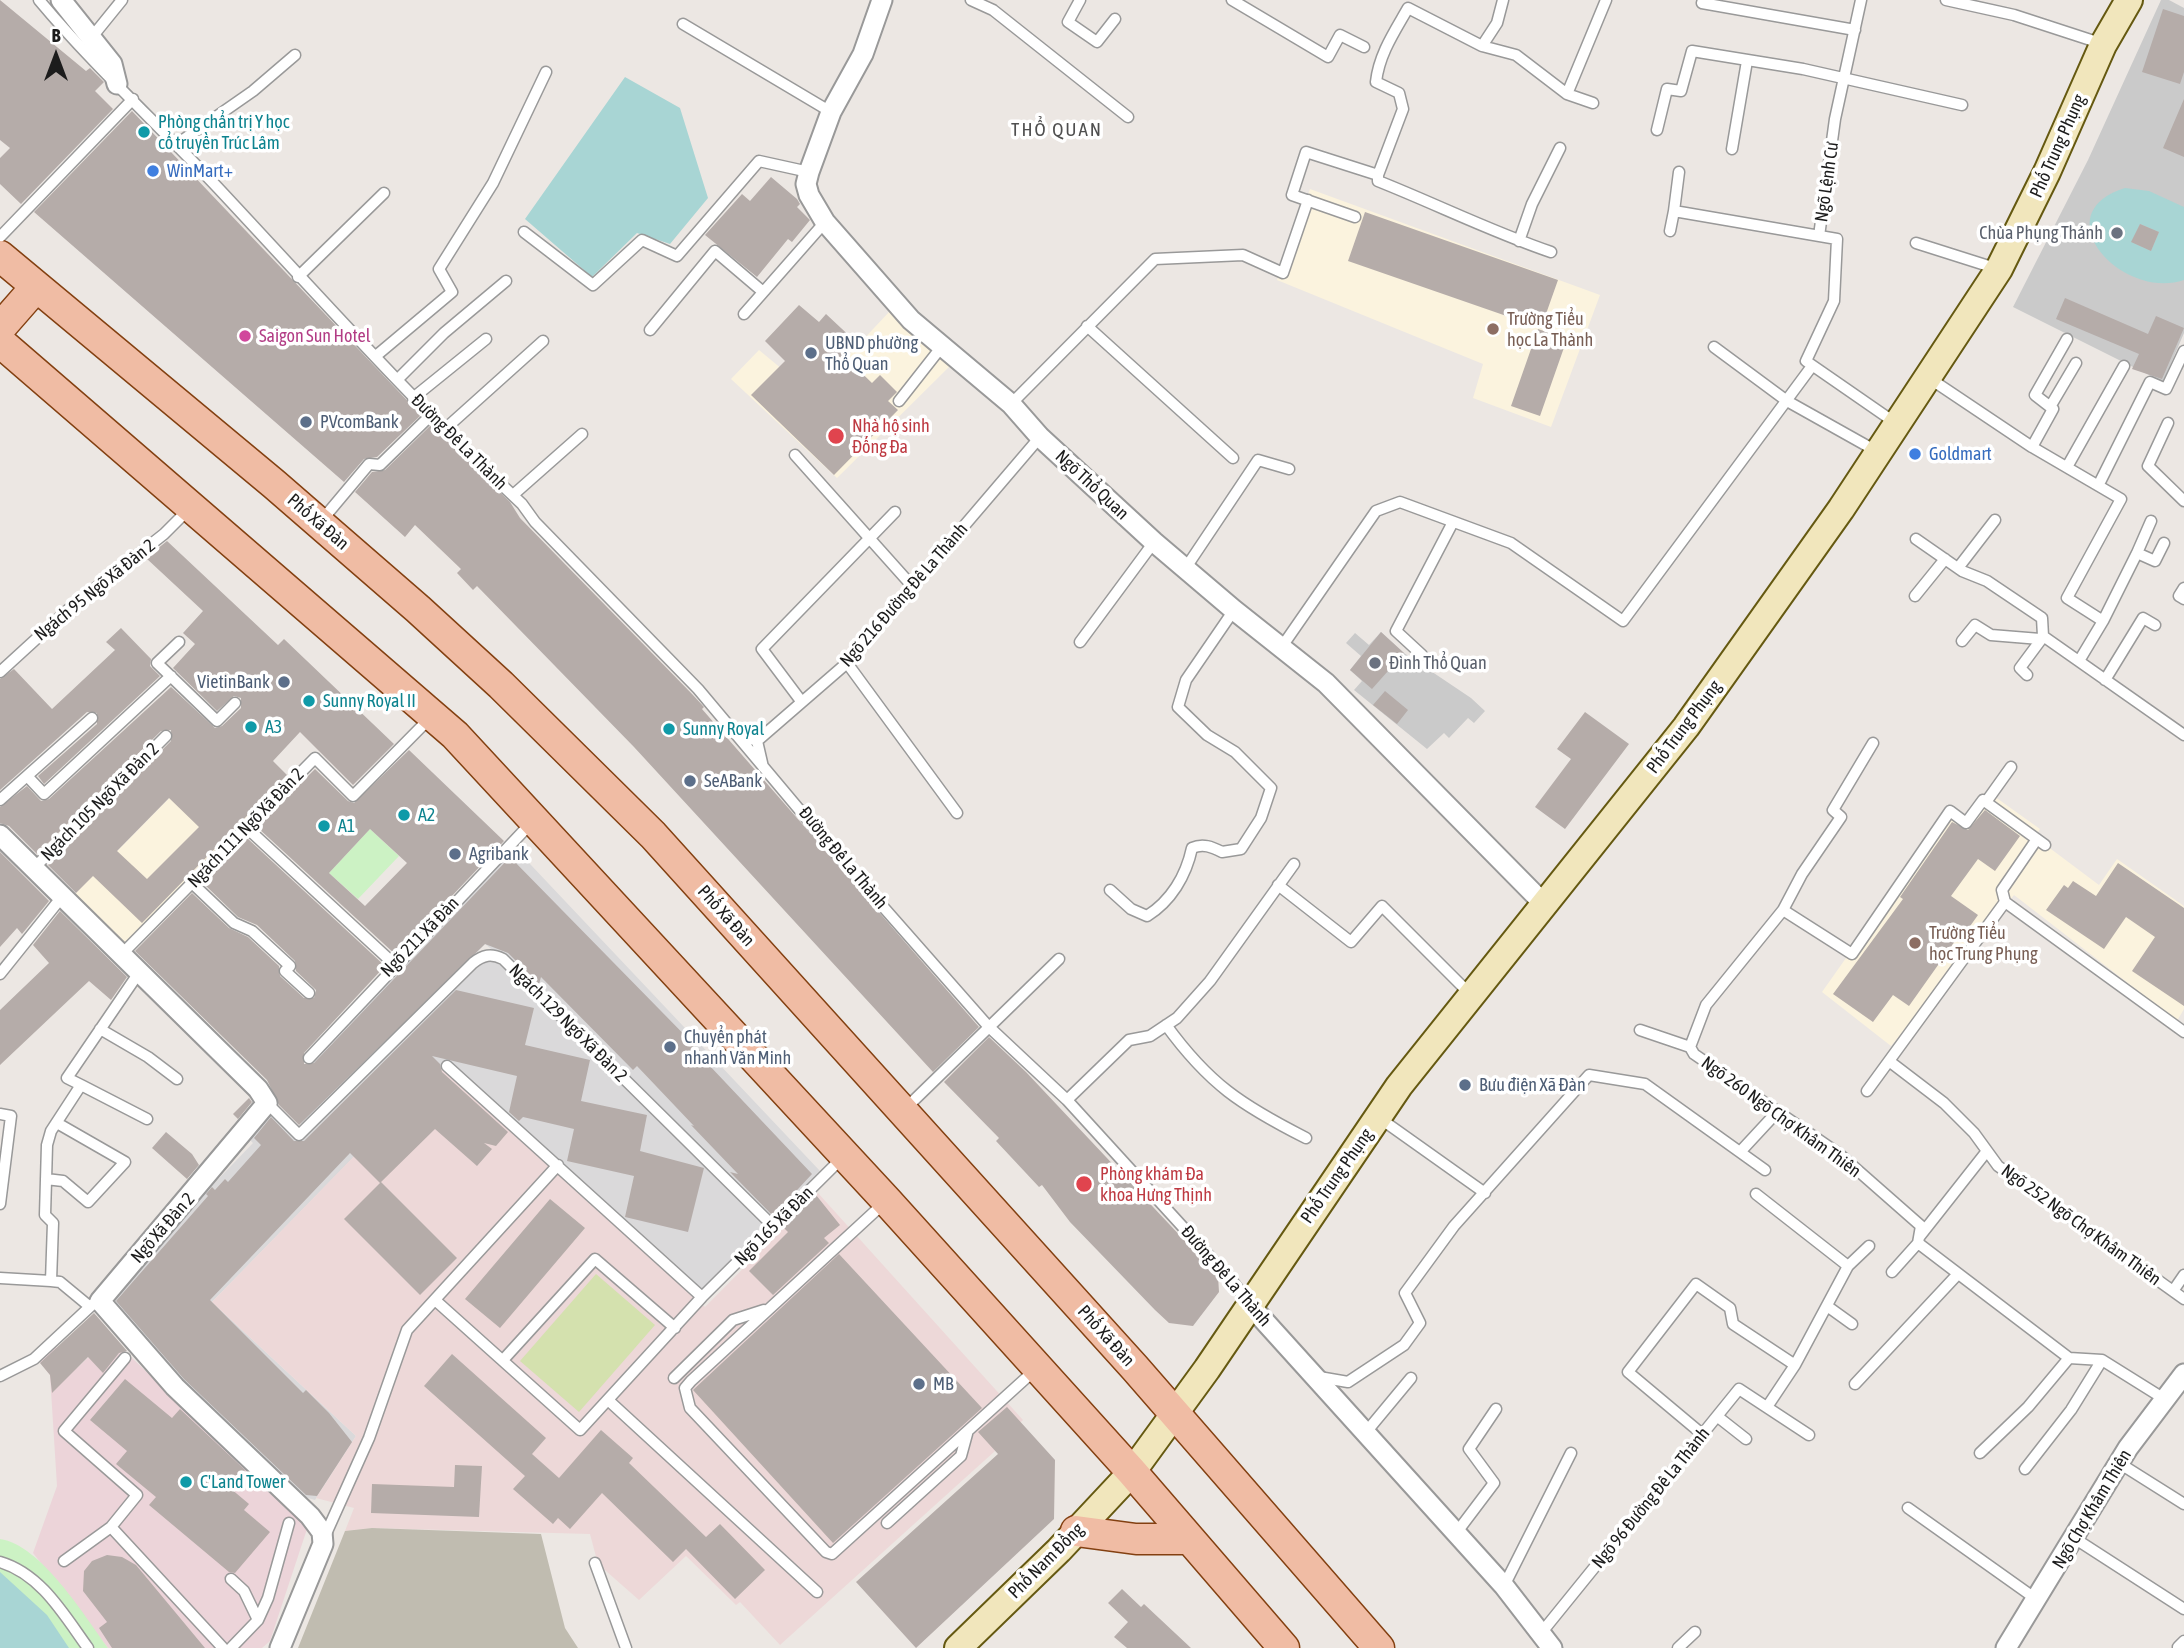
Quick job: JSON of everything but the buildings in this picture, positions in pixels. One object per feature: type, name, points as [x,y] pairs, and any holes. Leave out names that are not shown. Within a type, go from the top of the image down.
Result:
[{"type":"main road","name":"Phố Xã Đàn","points":[[0,256],[319,523],[501,685],[644,826],[1174,1413],[1379,1648]]},
{"type":"main road","points":[[0,328],[35,288]]},
{"type":"main road","points":[[0,342],[189,509],[318,614],[454,735],[535,818],[887,1201],[1036,1369],[1132,1472],[1284,1648]]},
{"type":"main road","points":[[1076,1531],[1136,1539],[1188,1539]]},
{"type":"street","name":"Đường Đê La Thành","points":[[61,0],[112,64],[117,84]]},
{"type":"street","name":"Ngõ Thổ Quan","points":[[882,0],[863,54],[831,111],[809,172],[806,184],[809,195],[825,222],[911,320],[1011,404],[1040,437],[1185,569],[1326,683],[1545,904]]},
{"type":"street","name":"Phố Trung Phụng","points":[[1174,1413],[1207,1369],[1378,1116],[1686,727],[1897,424],[1999,269],[2047,172],[2103,44],[2129,0]]},
{"type":"street","points":[[0,835],[138,974],[258,1089],[267,1103]]},
{"type":"street","name":"Ngõ Xã Đàn 2","points":[[95,1303],[267,1103]]},
{"type":"street","points":[[95,1303],[175,1387],[310,1516],[324,1539],[280,1648]]},
{"type":"street","name":"Đường Đê La Thành","points":[[1249,1304],[1367,1430],[1504,1586],[1547,1640]]},
{"type":"street","name":"Ngõ Chợ Khâm Thiên","points":[[2006,1648],[2119,1463],[2184,1374]]},
{"type":"street","name":"Phố Nam Đồng","points":[[958,1648],[1132,1472],[1174,1413]]},
{"type":"lane","name":"Đường Đê La Thành","points":[[39,0],[80,49],[177,144],[298,277],[377,355],[413,398],[513,495],[646,633],[989,1026],[1067,1100],[1233,1282],[1249,1304]]},
{"type":"lane","points":[[92,37],[122,0]]},
{"type":"lane","points":[[971,0],[993,10],[1128,117]]},
{"type":"lane","points":[[1080,0],[1068,22],[1097,42],[1115,19]]},
{"type":"lane","points":[[1231,0],[1328,57],[1340,35],[1364,47]]},
{"type":"lane","points":[[1482,46],[1497,23],[1503,0]]},
{"type":"lane","points":[[1567,94],[1606,0]]},
{"type":"lane","points":[[1703,0],[1702,3],[1855,30]]},
{"type":"lane","name":"Ngõ Lệnh Cư","points":[[1812,366],[1806,361],[1833,301],[1837,239],[1819,236],[1844,80],[1861,0]]},
{"type":"lane","points":[[1946,0],[2014,15],[2103,44]]},
{"type":"lane","points":[[1551,253],[1378,181],[1403,109],[1398,93],[1376,82],[1383,52],[1408,8],[1482,46],[1516,55],[1567,94],[1593,103]]},
{"type":"lane","points":[[682,24],[831,111]]},
{"type":"lane","points":[[1657,130],[1667,89],[1681,91],[1692,51],[1803,69],[1962,105]]},
{"type":"lane","points":[[177,144],[253,91],[295,55]]},
{"type":"lane","points":[[1732,149],[1747,61]]},
{"type":"lane","points":[[377,355],[452,292],[439,269],[493,183],[546,72]]},
{"type":"lane","points":[[0,237],[133,99]]},
{"type":"lane","points":[[1519,241],[1532,204],[1560,148]]},
{"type":"lane","points":[[1356,217],[1292,195],[1306,152],[1378,175]]},
{"type":"lane","points":[[524,232],[593,285],[642,240],[677,256],[759,161],[809,172]]},
{"type":"lane","points":[[1670,231],[1679,172]]},
{"type":"lane","points":[[298,277],[384,192]]},
{"type":"lane","points":[[1011,404],[1155,259],[1243,255],[1283,273],[1308,200]]},
{"type":"lane","points":[[1674,211],[1819,236]]},
{"type":"lane","points":[[744,314],[825,222]]},
{"type":"lane","points":[[1916,243],[1999,269]]},
{"type":"lane","points":[[650,330],[715,251],[762,291]]},
{"type":"lane","points":[[398,379],[435,341],[506,281]]},
{"type":"lane","points":[[1087,326],[1233,458]]},
{"type":"lane","points":[[413,398],[486,339]]},
{"type":"lane","points":[[2032,447],[2053,409],[2035,396],[2067,340]]},
{"type":"lane","points":[[445,429],[543,341]]},
{"type":"lane","points":[[899,401],[943,345]]},
{"type":"lane","points":[[1714,347],[1787,401],[1878,452]]},
{"type":"lane","points":[[2099,484],[2150,382],[2166,389],[2184,351]]},
{"type":"lane","points":[[2050,407],[2076,363]]},
{"type":"lane","points":[[1281,648],[1376,511],[1400,502],[1511,543],[1623,621],[1812,366],[1897,424]]},
{"type":"lane","points":[[2067,467],[2124,366]]},
{"type":"lane","points":[[1927,377],[2032,447],[2121,499],[2067,598],[2104,621]]},
{"type":"lane","points":[[319,523],[369,464],[380,465],[431,415]]},
{"type":"lane","points":[[2168,423],[2148,466],[2184,501]]},
{"type":"lane","points":[[513,495],[582,434]]},
{"type":"lane","name":"Ngõ 216 Đường Đê La Thành","points":[[757,741],[847,663],[1040,437]]},
{"type":"lane","points":[[795,455],[914,587]]},
{"type":"lane","points":[[1185,569],[1258,460],[1289,470]]},
{"type":"lane","name":"Ngách 95 Ngõ Xã Đàn 2","points":[[0,672],[69,608],[164,534],[189,509]]},
{"type":"lane","points":[[801,701],[762,649],[895,512]]},
{"type":"lane","points":[[1958,568],[1995,520]]},
{"type":"lane","points":[[2079,661],[2104,621],[2151,521]]},
{"type":"lane","points":[[1422,655],[1396,631],[1453,522]]},
{"type":"lane","points":[[1916,539],[1958,568],[1987,581],[2042,618],[2042,638],[2020,668],[2027,675]]},
{"type":"lane","points":[[1080,642],[1154,541]]},
{"type":"lane","points":[[2137,553],[2155,562],[2165,544]]},
{"type":"lane","points":[[1915,596],[1945,559]]},
{"type":"lane","points":[[2184,588],[2179,596],[2184,599]]},
{"type":"lane","points":[[1110,890],[1131,909],[1147,916],[1164,905],[1180,880],[1192,848],[1212,847],[1222,852],[1241,849],[1261,818],[1271,788],[1235,752],[1207,735],[1178,707],[1186,680],[1234,610]]},
{"type":"lane","points":[[2105,680],[2143,618],[2155,625]]},
{"type":"lane","points":[[1962,641],[1975,625],[1991,635],[2042,638],[2184,736]]},
{"type":"lane","points":[[180,642],[157,663],[217,721],[235,703]]},
{"type":"lane","points":[[847,663],[957,813]]},
{"type":"lane","points":[[28,777],[44,794],[171,676]]},
{"type":"lane","name":"Ngách 111 Ngõ Xã Đàn 2","points":[[120,956],[315,758],[354,796],[432,716]]},
{"type":"lane","points":[[0,800],[92,718]]},
{"type":"lane","points":[[732,732],[757,741],[763,767]]},
{"type":"lane","name":"Ngách 105 Ngõ Xã Đàn 2","points":[[33,869],[166,736]]},
{"type":"lane","name":"Ngõ 260 Ngõ Chợ Khâm Thiên","points":[[1873,743],[1833,810],[1841,817],[1802,874],[1783,910],[1706,1005],[1690,1047],[1694,1054],[1848,1162],[1921,1226],[1919,1240],[1957,1275],[2069,1358]]},
{"type":"lane","points":[[1986,802],[2011,768]]},
{"type":"lane","points":[[1783,910],[1852,954],[1951,811],[1966,823],[1983,800],[2041,842],[2002,890],[2005,902],[2184,1032]]},
{"type":"lane","name":"Ngõ 211 Xã Đàn","points":[[309,1058],[394,964],[535,818]]},
{"type":"lane","points":[[247,828],[394,964]]},
{"type":"lane","points":[[1067,1100],[1129,1040],[1150,1036],[1167,1025],[1210,981],[1294,864]]},
{"type":"lane","points":[[193,884],[234,923],[252,931],[290,966],[285,971],[309,993]]},
{"type":"lane","points":[[1278,885],[1351,942],[1382,906],[1472,995]]},
{"type":"lane","points":[[0,974],[61,898]]},
{"type":"lane","points":[[1867,1091],[2005,902]]},
{"type":"lane","name":"Ngách 129 Ngõ Xã Đàn 2","points":[[267,1103],[299,1135],[473,962],[480,957],[496,955],[773,1226]]},
{"type":"lane","points":[[903,1111],[1059,959]]},
{"type":"lane","points":[[138,974],[67,1078],[147,1119]]},
{"type":"lane","points":[[1167,1025],[1195,1064],[1227,1093],[1266,1118],[1306,1138]]},
{"type":"lane","points":[[100,1029],[148,1057],[177,1079]]},
{"type":"lane","points":[[1640,1030],[1690,1047]]},
{"type":"lane","name":"Ngõ 252 Ngõ Chợ Khâm Thiên","points":[[1889,1061],[1944,1103],[1974,1133],[1998,1166],[2184,1299]]},
{"type":"lane","points":[[447,1066],[702,1297]]},
{"type":"lane","points":[[1318,1377],[1348,1382],[1404,1345],[1420,1323],[1405,1293],[1454,1226],[1584,1079],[1595,1074],[1645,1084],[1765,1170]]},
{"type":"lane","points":[[51,1281],[53,1223],[45,1215],[47,1145],[57,1123],[81,1085]]},
{"type":"lane","points":[[1741,1152],[1778,1111]]},
{"type":"lane","points":[[0,1114],[11,1116],[0,1204]]},
{"type":"lane","points":[[1378,1116],[1485,1193]]},
{"type":"lane","points":[[46,1179],[62,1181],[88,1202],[125,1162],[57,1123]]},
{"type":"lane","points":[[1892,1272],[1987,1151]]},
{"type":"lane","name":"Ngõ 165 Xã Đàn","points":[[503,1360],[580,1430],[702,1297],[845,1155]]},
{"type":"lane","points":[[324,1539],[369,1438],[407,1330],[558,1165]]},
{"type":"lane","points":[[1756,1194],[1848,1266]]},
{"type":"lane","points":[[887,1201],[691,1381],[685,1388],[685,1397],[690,1408],[826,1552],[832,1554],[1036,1369]]},
{"type":"lane","points":[[1767,1407],[1795,1365],[1848,1266],[1869,1246]]},
{"type":"lane","points":[[435,1300],[503,1360],[595,1259],[675,1328]]},
{"type":"lane","points":[[1855,1384],[1957,1275]]},
{"type":"lane","points":[[2173,1292],[2184,1275]]},
{"type":"lane","points":[[0,1278],[60,1282],[95,1303],[34,1359],[0,1376]]},
{"type":"lane","points":[[1702,1434],[1628,1372],[1696,1284],[1730,1308],[1733,1324],[1795,1365]]},
{"type":"lane","points":[[1826,1306],[1852,1324]]},
{"type":"lane","points":[[674,1378],[733,1320],[769,1308]]},
{"type":"lane","points":[[1980,1453],[2028,1407],[2069,1358],[2102,1360],[2166,1400]]},
{"type":"lane","points":[[64,1561],[111,1527],[137,1495],[64,1430],[125,1359]]},
{"type":"lane","points":[[2025,1469],[2071,1410],[2102,1360]]},
{"type":"lane","points":[[1367,1430],[1411,1378]]},
{"type":"lane","name":"Ngõ 96 Đường Đê La Thành","points":[[1547,1640],[1739,1389],[1809,1435]]},
{"type":"lane","points":[[608,1400],[817,1592]]},
{"type":"lane","points":[[1457,1532],[1494,1483],[1469,1449],[1496,1409]]},
{"type":"lane","points":[[1718,1417],[1746,1439]]},
{"type":"lane","points":[[887,1523],[961,1456],[967,1432]]},
{"type":"lane","points":[[1504,1586],[1571,1453]]},
{"type":"lane","points":[[2119,1463],[2184,1504]]},
{"type":"lane","points":[[1908,1508],[2037,1599]]},
{"type":"lane","points":[[231,1648],[258,1620],[272,1586],[289,1523]]},
{"type":"lane","points":[[111,1527],[223,1648]]},
{"type":"lane","points":[[2074,1538],[2184,1609]]},
{"type":"lane","points":[[0,1562],[18,1567],[32,1577],[88,1648]]},
{"type":"lane","points":[[595,1563],[626,1648]]},
{"type":"lane","points":[[231,1578],[244,1591],[258,1620]]},
{"type":"lane","points":[[1678,1648],[1695,1632]]},
{"type":"shaded area","name":"Chùa Phụng Thánh","points":[[2161,0],[2169,0],[2184,8],[2184,333],[2163,382],[2013,307],[2088,160]]},
{"type":"shaded area","name":"Trường Tiểu học La Thành","points":[[1310,189],[1600,295],[1551,427],[1473,398],[1483,364],[1277,280]]},
{"type":"shaded area","name":"Nhà hộ sinh Đống Đa","points":[[890,311],[950,366],[837,478],[731,379],[759,350],[812,394]]},
{"type":"shaded area","points":[[1381,632],[1404,653],[1471,698],[1485,711],[1474,723],[1468,718],[1449,738],[1444,733],[1427,749],[1354,690],[1362,681],[1350,670],[1361,656],[1346,643],[1355,633],[1369,645]]},
{"type":"shaded area","points":[[205,762],[256,812],[122,948],[71,898]]},
{"type":"shaded area","name":"Trường Tiểu học Trung Phụng","points":[[1991,794],[2040,829],[2035,837],[2099,885],[2117,859],[2184,906],[2184,1009],[2177,1021],[2014,895],[1891,1046],[1822,992],[1947,815],[1966,829]]},
{"type":"shaded area","points":[[514,847],[820,1171],[772,1219],[498,950],[495,952],[485,944],[305,1127],[274,1099],[450,910]]},
{"type":"shaded area","points":[[481,961],[501,962],[766,1224],[702,1289],[448,1061],[212,1302],[356,1436],[315,1500],[294,1494],[152,1352],[122,1318],[112,1290],[253,1143],[248,1138],[271,1113],[299,1138]]},
{"type":"shaded area","points":[[442,1066],[705,1307],[818,1193],[1023,1420],[993,1447],[995,1451],[780,1645],[740,1602],[736,1605],[686,1556],[639,1600],[598,1564],[590,1534],[372,1528],[345,1531],[354,1508],[316,1498],[356,1436],[212,1302]]},
{"type":"shaded area","points":[[110,1337],[308,1526],[270,1641],[262,1648],[108,1648],[33,1553],[57,1486],[50,1375],[39,1361],[55,1346],[77,1368]]},
{"type":"shaded area","points":[[372,1528],[541,1534],[565,1628],[578,1648],[298,1648],[345,1531]]},
{"type":"green space","points":[[370,829],[399,856],[358,899],[329,873]]},
{"type":"green space","points":[[596,1274],[655,1325],[579,1412],[520,1361]]},
{"type":"green space","points":[[0,1539],[15,1544],[46,1567],[108,1648],[0,1648]]},
{"type":"water","points":[[625,77],[680,108],[708,198],[670,244],[637,233],[592,277],[525,219]]},
{"type":"water","points":[[2125,188],[2149,191],[2184,207],[2184,280],[2160,283],[2137,278],[2116,267],[2100,251],[2091,234],[2091,216],[2101,200]],"holes":[[[2140,224],[2159,232],[2151,251],[2132,242]]]},
{"type":"water","points":[[0,1572],[47,1615],[69,1648],[0,1648]]},
{"type":"place","name":"Phòng chẩn trị Y học cổ truyền Trúc Lâm","points":[[144,132]]},
{"type":"place","name":"WinMart+","points":[[153,171]]},
{"type":"place","name":"Chùa Phụng Thánh","points":[[2117,233]]},
{"type":"place","name":"Trường Tiểu học La Thành","points":[[1493,329]]},
{"type":"place","name":"Saigon Sun Hotel","points":[[245,336]]},
{"type":"place","name":"UBND phường Thổ Quan","points":[[811,353]]},
{"type":"place","name":"PVcomBank","points":[[306,422]]},
{"type":"place","name":"Nhà hộ sinh Đống Đa","points":[[836,436]]},
{"type":"place","name":"Goldmart","points":[[1915,454]]},
{"type":"place","name":"Đình Thổ Quan","points":[[1375,663]]},
{"type":"place","name":"VietinBank","points":[[284,682]]},
{"type":"place","name":"Sunny Royal II","points":[[309,701]]},
{"type":"place","name":"A3","points":[[251,727]]},
{"type":"place","name":"Sunny Royal","points":[[669,729]]},
{"type":"place","name":"SeABank","points":[[690,781]]},
{"type":"place","name":"A2","points":[[404,815]]},
{"type":"place","name":"A1","points":[[324,826]]},
{"type":"place","name":"Agribank","points":[[455,854]]},
{"type":"place","name":"Trường Tiểu học Trung Phụng","points":[[1915,943]]},
{"type":"place","name":"Chuyển phát nhanh Văn Minh","points":[[670,1047]]},
{"type":"place","name":"Bưu điện Xã Đàn","points":[[1465,1085]]},
{"type":"place","name":"Phòng khám Đa khoa Hưng Thịnh","points":[[1084,1184]]},
{"type":"place","name":"MB","points":[[919,1384]]},
{"type":"place","name":"C'Land Tower","points":[[186,1482]]},
{"type":"district","name":"THỔ QUAN","points":[[1057,130]]}]
